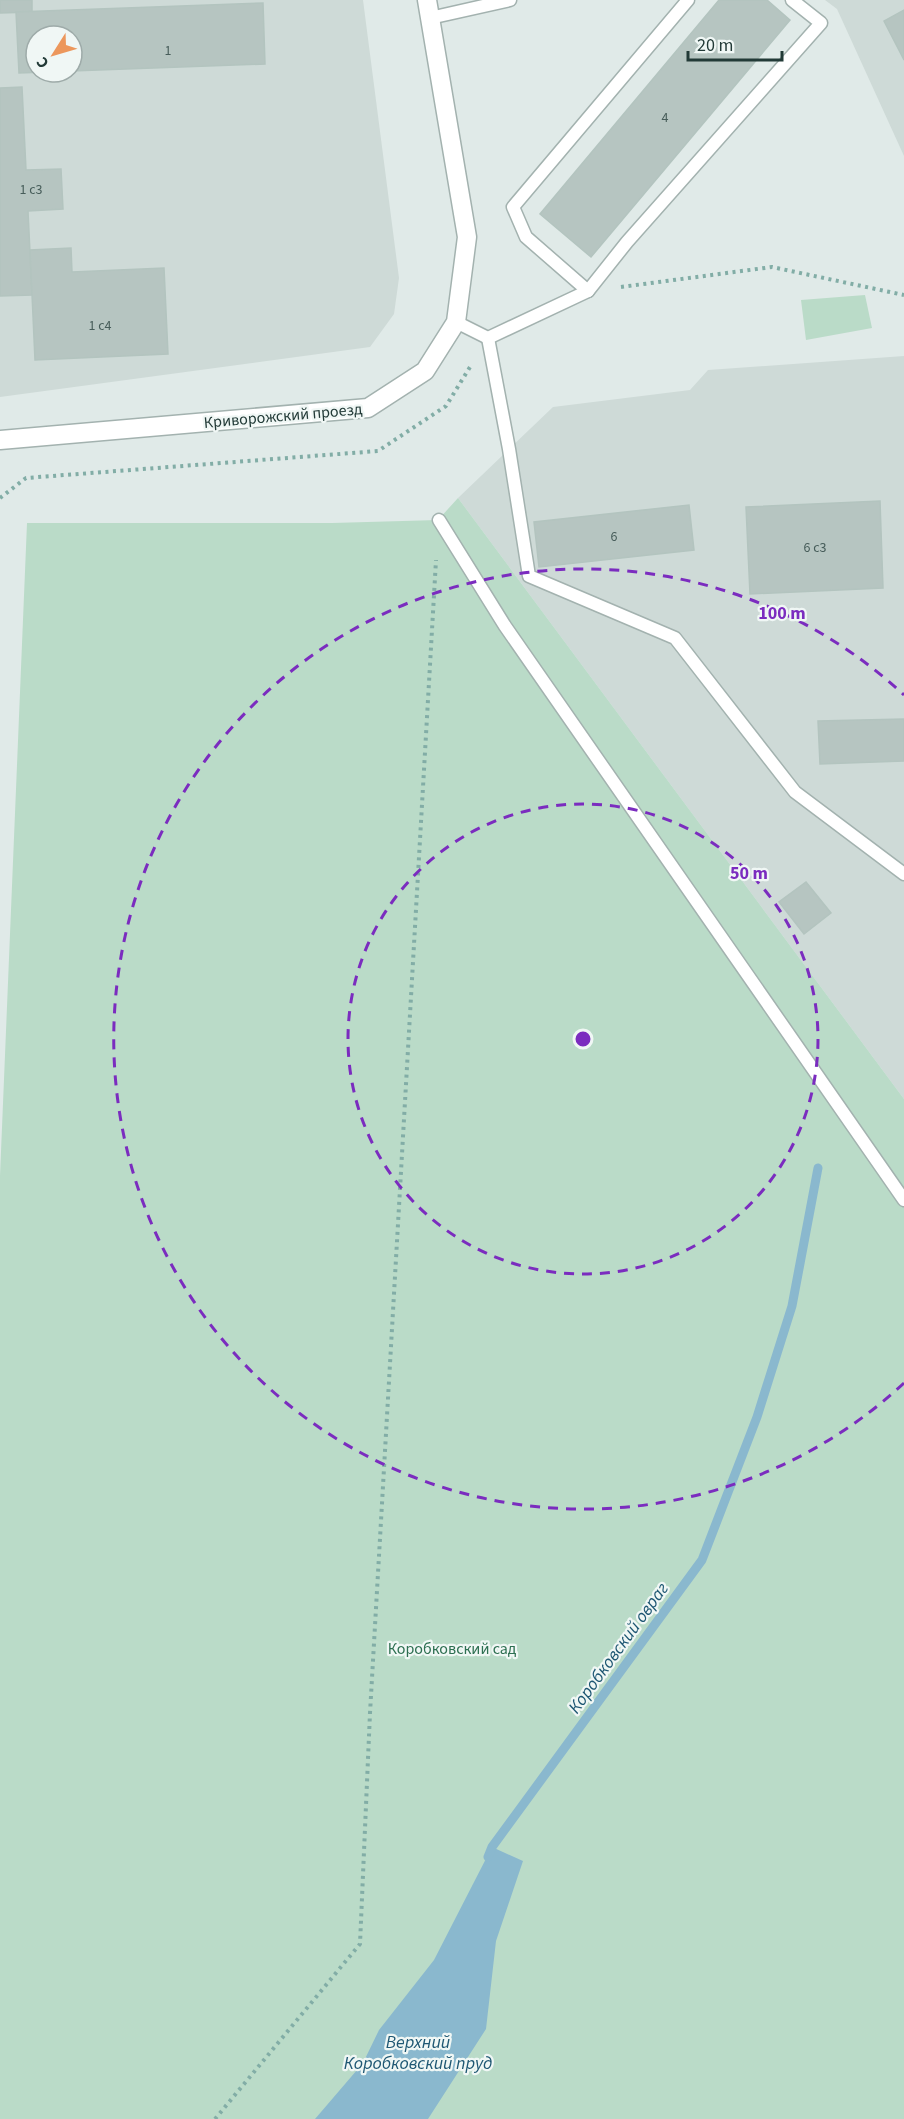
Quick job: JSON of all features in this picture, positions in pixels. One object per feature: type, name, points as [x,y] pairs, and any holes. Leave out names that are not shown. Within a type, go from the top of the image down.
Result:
[{"type":"street","name":"Криворожский проезд","points":[[0,440],[368,408],[425,371],[456,322],[467,237],[428,9]]},
{"type":"lane","points":[[428,9],[510,0]]},
{"type":"lane","points":[[588,291],[526,237],[513,207],[688,0]]},
{"type":"lane","points":[[488,338],[588,291],[627,242],[821,23],[792,0]]},
{"type":"lane","points":[[456,322],[488,338]]},
{"type":"lane","points":[[488,338],[509,449],[529,576],[675,638],[795,792],[904,874]]},
{"type":"lane","points":[[439,520],[505,626],[904,1200]]},
{"type":"path","points":[[588,291],[772,267],[904,295]]},
{"type":"path","points":[[0,498],[26,478],[378,451],[446,406],[488,338]]},
{"type":"path","points":[[215,2119],[360,1944],[370,1701],[439,520]]},
{"type":"shaded area","points":[[0,0],[363,0],[399,278],[394,314],[370,347],[0,397]]},
{"type":"shaded area","points":[[825,0],[904,0],[904,156],[837,9]]},
{"type":"shaded area","points":[[904,356],[904,1099],[458,498],[553,407],[690,390],[708,370]]},
{"type":"green space","points":[[865,295],[872,328],[806,340],[801,300]]},
{"type":"green space","name":"Коробковский сад","points":[[458,498],[904,1099],[904,2119],[0,2119],[0,1176],[27,523],[332,523],[438,520]]},
{"type":"water","name":"Верхний Коробковский пруд","points":[[492,1847],[523,1861],[496,1941],[486,2029],[428,2119],[315,2119],[363,2063],[379,2030],[434,1960]]},
{"type":"building","points":[[0,0],[32,0],[32,12],[0,13]]},
{"type":"building","points":[[719,0],[767,0],[790,20],[591,257],[540,214]]},
{"type":"building","points":[[263,3],[265,64],[84,71],[84,24],[24,24],[24,73],[19,73],[16,12]]},
{"type":"building","points":[[904,10],[904,60],[884,21]]},
{"type":"building","points":[[22,87],[26,170],[61,169],[63,209],[28,211],[32,295],[0,296],[0,88]]},
{"type":"building","points":[[71,248],[72,272],[164,268],[168,354],[35,360],[30,250]]},
{"type":"building","points":[[880,501],[883,588],[750,594],[746,507]]},
{"type":"building","points":[[689,505],[694,550],[539,567],[534,522]]},
{"type":"building","points":[[904,719],[904,761],[820,764],[818,721]]},
{"type":"building","points":[[806,882],[831,913],[804,934],[779,902]]},
{"type":"waterway","name":"Коробковский овраг","points":[[488,1857],[492,1847],[702,1560],[757,1417],[792,1306],[818,1168]]}]
